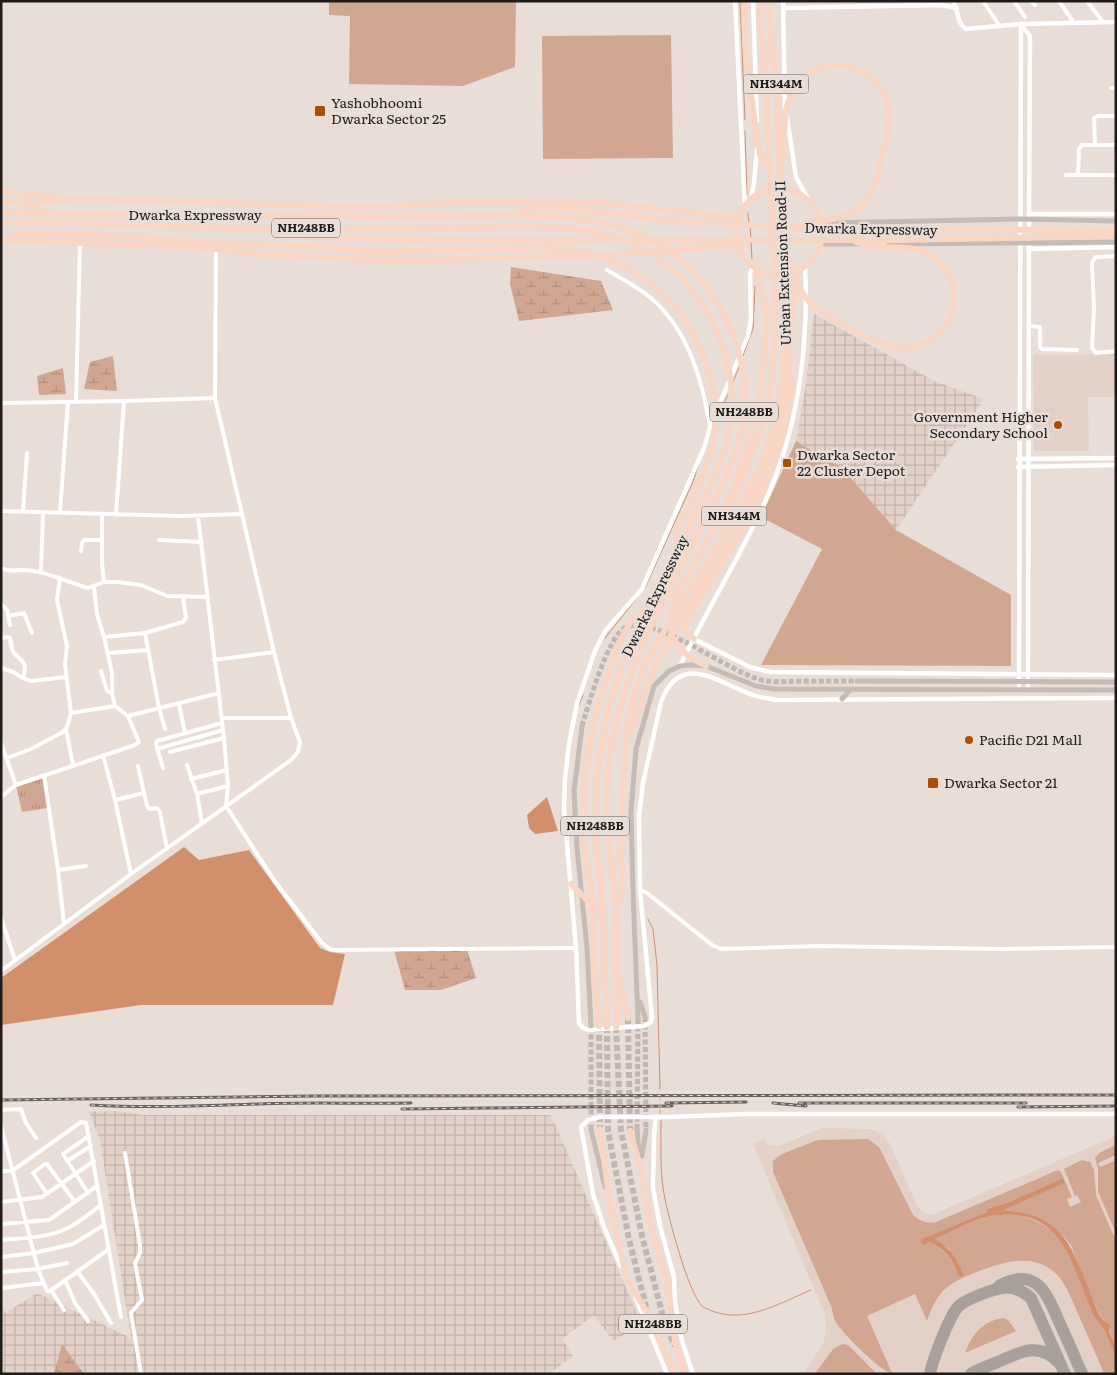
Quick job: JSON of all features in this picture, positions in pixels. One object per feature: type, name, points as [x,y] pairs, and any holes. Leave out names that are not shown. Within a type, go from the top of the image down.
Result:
[{"type":"highway","points":[[744,1],[746,56],[757,140],[761,157],[770,168]]},
{"type":"highway","name":"Urban Extension Road-II","points":[[724,514],[740,484],[762,427],[771,386],[776,341],[770,168],[760,1]]},
{"type":"highway","name":"Urban Extension Road-II","points":[[616,907],[623,890],[621,861],[624,767],[636,690],[645,665],[672,615],[728,527],[766,452],[782,388],[786,312],[776,85],[769,1]]},
{"type":"highway","points":[[770,15],[775,1]]},
{"type":"highway","points":[[780,167],[785,156],[786,111],[791,94],[805,76],[821,68],[839,65],[858,68],[876,82],[887,102],[889,123],[876,180],[870,195],[862,205],[844,216],[787,227]]},
{"type":"highway","points":[[1,190],[19,194],[80,198],[374,207],[446,203],[602,203],[738,218]]},
{"type":"highway","points":[[768,190],[788,190],[799,194],[817,211],[821,223],[822,233],[817,253],[804,267],[787,274],[765,273],[754,267],[742,253],[738,244],[736,230],[738,218],[744,206],[768,190]]},
{"type":"highway","points":[[1,197],[10,201],[26,203],[46,213]]},
{"type":"highway","points":[[1,202],[42,202],[80,198]]},
{"type":"highway","name":"Dwarka Expressway","points":[[509,216],[536,207],[565,208],[675,221],[787,227],[871,230],[1116,230]]},
{"type":"highway","name":"Dwarka Expressway","points":[[1,213],[561,216],[594,220],[642,235],[676,256],[692,270],[718,304],[737,343],[746,389],[741,435],[719,493],[635,664],[625,690],[612,738],[608,766],[607,800],[616,907]]},
{"type":"highway","name":"Dwarka Expressway","points":[[1,222],[214,228],[569,228],[609,236],[633,244],[668,265],[696,294],[707,311],[718,336],[731,377],[732,409],[729,431],[708,489],[623,660],[608,708],[598,766],[595,829],[603,916]]},
{"type":"highway","name":"Dwarka Expressway","points":[[264,227],[278,236],[411,240],[851,240],[1116,236]]},
{"type":"highway","points":[[3,241],[15,235],[129,236],[222,244],[329,248],[369,252],[553,248],[574,250],[614,261],[633,271],[651,284],[681,314],[694,334],[704,356],[713,391],[715,427],[708,465],[676,533],[678,548]]},
{"type":"highway","points":[[783,248],[801,291],[808,300],[825,314],[843,324],[882,343],[899,348],[917,346],[939,334],[953,311],[954,298],[954,286],[943,265],[923,251],[912,248],[870,246],[851,240]]},
{"type":"highway","points":[[3,241],[80,242],[396,261],[611,255],[738,244]]},
{"type":"highway","points":[[706,666],[685,655],[674,641],[671,634],[672,615],[680,588],[724,514],[747,450],[761,390],[766,310],[754,267]]},
{"type":"highway","points":[[627,741],[654,670],[734,531],[759,482],[774,446],[790,370],[793,312],[798,271]]},
{"type":"highway","points":[[683,620],[713,577],[755,504],[776,456],[791,401],[790,322],[786,312]]},
{"type":"highway","points":[[599,1026],[594,963],[593,905],[585,849],[584,788],[590,745],[605,683],[621,639],[631,621],[680,588]]},
{"type":"highway","points":[[672,615],[683,620],[686,632],[694,639]]},
{"type":"highway","points":[[571,884],[603,916]]},
{"type":"highway","name":"NH248BB","points":[[616,907],[616,1027]]},
{"type":"highway","name":"NH248BB","points":[[603,916],[607,1027]]},
{"type":"highway","points":[[594,963],[604,965]]},
{"type":"highway","points":[[616,965],[628,1018]]},
{"type":"highway","points":[[600,1129],[610,1204],[626,1276]]},
{"type":"highway","points":[[630,1131],[640,1166]]},
{"type":"highway","name":"NH248BB","points":[[640,1166],[651,1227],[667,1279],[672,1328],[685,1374]]},
{"type":"highway","name":"NH248BB","points":[[626,1276],[651,1320],[675,1374]]},
{"type":"main road","points":[[821,223],[1021,219],[1029,217],[1116,221]]},
{"type":"main road","points":[[820,244],[1020,244],[1029,246],[1116,242]]},
{"type":"main road","points":[[638,1019],[631,811],[636,749],[654,686],[663,676],[680,666],[690,665],[706,666],[756,686],[783,689],[1116,690]]},
{"type":"main road","points":[[857,681],[1116,682]]},
{"type":"main road","points":[[842,699],[850,690]]},
{"type":"main road","points":[[582,726],[574,791],[591,1026]]},
{"type":"main road","points":[[637,995],[645,1017]]},
{"type":"main road","points":[[591,1129],[610,1204]]},
{"type":"main road","points":[[638,1129],[640,1166]]},
{"type":"main road","points":[[640,1166],[646,1130]]},
{"type":"street","points":[[735,1],[744,206]]},
{"type":"street","points":[[751,200],[757,154],[758,94],[754,1]]},
{"type":"street","points":[[783,1],[785,105],[796,177],[809,202]]},
{"type":"street","points":[[952,1],[957,8],[963,28],[1021,24],[1116,22]]},
{"type":"street","points":[[983,1],[999,25]]},
{"type":"street","points":[[1014,1],[1026,17]]},
{"type":"street","points":[[1059,1],[1074,23]]},
{"type":"street","points":[[1088,1],[1103,22]]},
{"type":"street","points":[[783,8],[942,3],[957,8]]},
{"type":"street","points":[[1021,24],[1030,36],[1028,690]]},
{"type":"street","points":[[1019,690],[1018,459],[1021,24]]},
{"type":"street","points":[[1095,145],[1094,118],[1098,116],[1116,116]]},
{"type":"street","points":[[1078,175],[1080,147],[1083,145],[1116,145]]},
{"type":"street","points":[[1066,175],[1116,175]]},
{"type":"street","points":[[1021,195],[1030,195]]},
{"type":"street","points":[[1029,217],[1116,214]]},
{"type":"street","points":[[76,402],[80,242]]},
{"type":"street","points":[[1029,246],[1116,247]]},
{"type":"street","points":[[1,971],[131,874],[291,760],[298,752],[300,742],[291,718],[274,652],[215,398],[216,249]]},
{"type":"street","points":[[1116,256],[1096,257],[1092,262],[1094,309],[1092,348],[1096,352],[1116,351]]},
{"type":"street","points":[[754,267],[750,274],[751,319],[748,336],[710,427],[704,448],[642,589],[605,631],[595,651],[577,703],[569,744],[564,793],[576,948],[579,1023],[583,1028],[588,1030],[644,1026],[651,1022],[640,890],[640,802],[661,702],[665,691],[671,684],[683,676],[703,673],[754,696],[776,700],[1116,698]]},
{"type":"street","points":[[680,666],[764,504],[788,438],[802,370],[806,319],[804,267]]},
{"type":"street","points":[[607,270],[644,292],[659,305],[672,321],[694,361],[701,382],[710,427]]},
{"type":"street","points":[[1029,326],[1040,327],[1040,347],[1042,349],[1077,350]]},
{"type":"street","points":[[1,403],[215,398]]},
{"type":"street","points":[[116,514],[124,401]]},
{"type":"street","points":[[60,512],[68,402]]},
{"type":"street","points":[[23,512],[26,453]]},
{"type":"street","points":[[1018,459],[1116,458]]},
{"type":"street","points":[[1018,467],[1116,465]]},
{"type":"street","points":[[1,511],[198,516],[242,514]]},
{"type":"street","points":[[41,573],[43,512]]},
{"type":"street","points":[[102,514],[104,582]]},
{"type":"street","points":[[198,516],[224,738],[228,786],[226,806],[274,880],[322,943],[330,949],[576,948]]},
{"type":"street","points":[[81,551],[84,540],[102,540]]},
{"type":"street","points":[[159,540],[202,542]]},
{"type":"street","points":[[1,577],[3,569],[25,570],[60,578],[85,588],[94,587],[104,582],[136,584],[167,596],[184,598],[207,597]]},
{"type":"street","points":[[60,578],[57,600],[67,646],[65,664],[71,713],[66,729],[73,765]]},
{"type":"street","points":[[1,797],[16,785],[135,745],[139,742],[128,716],[115,706],[112,693],[112,673],[97,614],[94,587]]},
{"type":"street","points":[[104,637],[145,633],[185,620],[184,598]]},
{"type":"street","points":[[1,604],[7,610],[10,625]]},
{"type":"street","points":[[8,616],[24,613],[32,633]]},
{"type":"street","points":[[145,633],[159,708],[165,729]]},
{"type":"street","points":[[1,638],[10,638],[13,652],[25,664],[24,678]]},
{"type":"street","points":[[694,639],[750,667],[770,672],[1116,675]]},
{"type":"street","points":[[108,653],[148,650]]},
{"type":"street","points":[[214,660],[274,652]]},
{"type":"street","points":[[1,668],[31,681],[66,677]]},
{"type":"street","points":[[101,671],[107,691],[112,693]]},
{"type":"street","points":[[128,716],[219,693]]},
{"type":"street","points":[[179,704],[188,747]]},
{"type":"street","points":[[71,713],[115,706]]},
{"type":"street","points":[[222,718],[291,718]]},
{"type":"street","points":[[163,768],[157,749],[157,741],[222,723]]},
{"type":"street","points":[[7,758],[31,749],[66,729]]},
{"type":"street","points":[[157,749],[223,730]]},
{"type":"street","points":[[170,752],[224,738]]},
{"type":"street","points":[[1,743],[16,785]]},
{"type":"street","points":[[103,755],[116,800],[131,874]]},
{"type":"street","points":[[187,765],[197,794],[202,823]]},
{"type":"street","points":[[138,766],[148,808],[157,808],[160,812],[167,849]]},
{"type":"street","points":[[191,779],[227,770]]},
{"type":"street","points":[[44,775],[64,924]]},
{"type":"street","points":[[197,794],[228,786]]},
{"type":"street","points":[[116,800],[144,793]]},
{"type":"street","points":[[58,870],[86,866]]},
{"type":"street","points":[[640,890],[647,893],[712,945],[720,949],[821,946],[1001,949],[1116,947]]},
{"type":"street","points":[[633,901],[641,902]]},
{"type":"street","points":[[1,918],[15,960]]},
{"type":"street","points":[[1,1110],[21,1109],[26,1123],[36,1138]]},
{"type":"street","points":[[667,1374],[605,1230],[593,1194],[581,1127],[588,1120],[600,1117],[745,1114],[1116,1114]]},
{"type":"street","points":[[656,1117],[654,1188],[660,1226],[674,1276],[675,1302],[682,1341],[693,1374]]},
{"type":"street","points":[[1,1172],[12,1171],[83,1121],[86,1123],[121,1317]]},
{"type":"street","points":[[1,1126],[43,1284],[48,1291],[51,1290],[64,1310]]},
{"type":"street","points":[[88,1193],[63,1153],[89,1136]]},
{"type":"street","points":[[67,1161],[91,1146]]},
{"type":"street","points":[[125,1153],[140,1245],[140,1252],[135,1262],[142,1300],[131,1313],[141,1374]]},
{"type":"street","points":[[1,1202],[39,1198],[94,1160]]},
{"type":"street","points":[[47,1194],[34,1174],[35,1170],[47,1164],[75,1202]]},
{"type":"street","points":[[1,1224],[49,1220],[97,1186]]},
{"type":"street","points":[[1,1240],[53,1233],[66,1229],[101,1205]]},
{"type":"street","points":[[1,1257],[34,1254],[73,1244],[104,1225]]},
{"type":"street","points":[[51,1290],[109,1249]]},
{"type":"street","points":[[1,1272],[38,1269],[67,1263]]},
{"type":"street","points":[[77,1271],[94,1294],[111,1324]]},
{"type":"street","points":[[64,1280],[88,1321]]},
{"type":"street","points":[[2,1288],[43,1284]]},
{"type":"shaded area","points":[[814,314],[934,381],[984,399],[896,530],[843,469],[796,441],[806,384]]},
{"type":"shaded area","points":[[1116,354],[1116,397],[1088,397],[1089,451],[1034,451],[1033,355]]},
{"type":"shaded area","points":[[547,797],[558,831],[535,834],[529,828],[527,815]]},
{"type":"shaded area","points":[[184,847],[199,860],[249,850],[320,948],[330,952],[345,954],[333,1005],[141,1005],[1,1025],[1,978]]},
{"type":"shaded area","points":[[116,1111],[143,1115],[551,1115],[642,1325],[613,1341],[594,1315],[562,1339],[573,1356],[549,1374],[1,1374],[1,1300],[5,1313],[37,1293],[131,1338],[100,1140],[89,1112]]},
{"type":"shaded area","points":[[822,1128],[870,1129],[882,1133],[890,1144],[917,1205],[924,1213],[931,1215],[1116,1136],[1116,1374],[803,1374],[823,1344],[826,1329],[825,1315],[753,1144],[764,1139],[768,1145],[779,1146]]},
{"type":"shaded area","points":[[1063,1178],[1065,1183],[1003,1210],[1024,1213],[1040,1218],[1053,1226],[1063,1236],[1078,1263],[1098,1313],[1110,1325],[1109,1331],[1116,1347],[1116,1358],[1104,1329],[1093,1314],[1072,1261],[1063,1245],[1052,1232],[1039,1222],[1021,1216],[991,1216],[974,1221],[935,1239],[949,1250],[956,1259],[964,1275],[959,1277],[951,1261],[940,1248],[929,1242],[923,1245],[921,1239],[987,1212],[987,1209],[1009,1202]]},
{"type":"green space","points":[[329,1],[516,1],[515,67],[463,86],[349,84],[350,16],[329,15]]},
{"type":"green space","points":[[671,35],[673,158],[543,159],[542,36]]},
{"type":"green space","points":[[511,267],[601,281],[613,310],[519,321],[510,284]]},
{"type":"green space","points":[[113,356],[117,391],[84,389],[90,362]]},
{"type":"green space","points":[[63,368],[66,394],[39,395],[37,376]]},
{"type":"green space","points":[[796,441],[843,469],[896,530],[1011,595],[1011,666],[761,665],[822,549],[761,517]]},
{"type":"green space","points":[[44,775],[48,808],[22,812],[16,785]]},
{"type":"green space","points":[[394,950],[467,950],[476,978],[441,990],[405,990]]},
{"type":"green space","points":[[868,1139],[879,1147],[913,1215],[929,1223],[936,1222],[1058,1170],[1061,1172],[1072,1197],[1067,1199],[1070,1207],[1081,1202],[1077,1195],[1075,1196],[1064,1169],[1082,1160],[1090,1162],[1094,1170],[1096,1195],[1116,1241],[1116,1347],[1107,1324],[1098,1312],[1071,1245],[1057,1230],[1041,1219],[1032,1215],[1002,1210],[1064,1183],[1063,1178],[1009,1202],[987,1209],[987,1212],[921,1239],[935,1245],[945,1253],[959,1277],[949,1249],[934,1240],[960,1227],[998,1215],[1021,1216],[1042,1224],[1059,1239],[1070,1255],[1089,1304],[1109,1338],[1116,1374],[1104,1374],[1068,1290],[1059,1277],[1042,1264],[1022,1261],[1012,1261],[992,1266],[953,1283],[941,1293],[927,1321],[915,1294],[867,1316],[892,1373],[862,1351],[845,1334],[835,1320],[831,1306],[773,1172],[773,1161],[782,1154],[818,1140]]},
{"type":"green space","points":[[1116,1145],[1116,1155],[1098,1163],[1100,1167],[1116,1160],[1116,1233],[1098,1192],[1098,1168],[1095,1158],[1099,1153]]},
{"type":"green space","points":[[1003,1318],[1008,1320],[1016,1331],[965,1353],[975,1334],[984,1325]]},
{"type":"green space","points":[[62,1344],[84,1374],[54,1374]]},
{"type":"green space","points":[[842,1344],[848,1345],[877,1374],[815,1374],[833,1349]]},
{"type":"waterway","points":[[740,1],[745,120]]},
{"type":"waterway","points":[[745,131],[747,195]]},
{"type":"waterway","points":[[748,213],[749,223]]},
{"type":"waterway","points":[[750,227],[751,238]]},
{"type":"waterway","points":[[751,242],[752,259]]},
{"type":"waterway","points":[[742,358],[753,329],[755,286]]},
{"type":"waterway","points":[[733,382],[739,367]]},
{"type":"waterway","points":[[717,416],[728,395]]},
{"type":"waterway","points":[[645,588],[692,484],[699,464]]},
{"type":"waterway","points":[[605,638],[636,599]]},
{"type":"waterway","points":[[579,705],[583,695]]},
{"type":"waterway","points":[[648,919],[653,929],[657,965],[660,1089]]},
{"type":"waterway","points":[[661,1121],[662,1177],[666,1205],[685,1270],[702,1306],[712,1311],[737,1315],[775,1306],[811,1290]]},
{"type":"taxiway","points":[[999,1286],[1012,1280],[1023,1279],[1032,1281],[1039,1286],[1050,1302],[1082,1374]]},
{"type":"taxiway","points":[[930,1374],[941,1340],[957,1308],[974,1297],[1004,1288],[1017,1289],[1031,1298],[1065,1374]]},
{"type":"taxiway","points":[[971,1374],[1016,1354],[1031,1350],[1045,1352],[1059,1363]]},
{"type":"tunnel","points":[[582,726],[594,688],[612,643],[626,627],[639,626],[656,629],[674,636],[731,667],[762,680],[778,682],[857,681]]},
{"type":"tunnel","points":[[645,1017],[646,1130]]},
{"type":"tunnel","points":[[628,1018],[630,1131]]},
{"type":"tunnel","points":[[637,1129],[638,1019]]},
{"type":"tunnel","points":[[599,1026],[600,1129]]},
{"type":"tunnel","points":[[591,1027],[591,1129]]},
{"type":"tunnel","points":[[607,1027],[608,1131],[629,1239],[647,1311]]},
{"type":"tunnel","points":[[616,1027],[621,1130],[642,1236],[665,1324],[675,1346]]},
{"type":"railway","points":[[1,1100],[313,1096],[1116,1095]]},
{"type":"railway","points":[[666,1103],[746,1102]]},
{"type":"railway","points":[[91,1105],[154,1107],[297,1103],[411,1103]]},
{"type":"railway","points":[[773,1103],[806,1106]]},
{"type":"railway","points":[[799,1103],[1026,1103]]},
{"type":"railway","points":[[402,1109],[672,1106]]},
{"type":"railway","points":[[1018,1107],[1116,1106]]},
{"type":"place","name":"Yashobhoomi Dwarka Sector 25","points":[[320,111]]},
{"type":"place","name":"Government Higher Secondary School","points":[[1058,425]]},
{"type":"place","name":"Dwarka Sector 22 Cluster Depot","points":[[787,463]]},
{"type":"place","name":"Pacific D21 Mall","points":[[969,740]]},
{"type":"place","name":"Dwarka Sector 21","points":[[933,783]]}]
